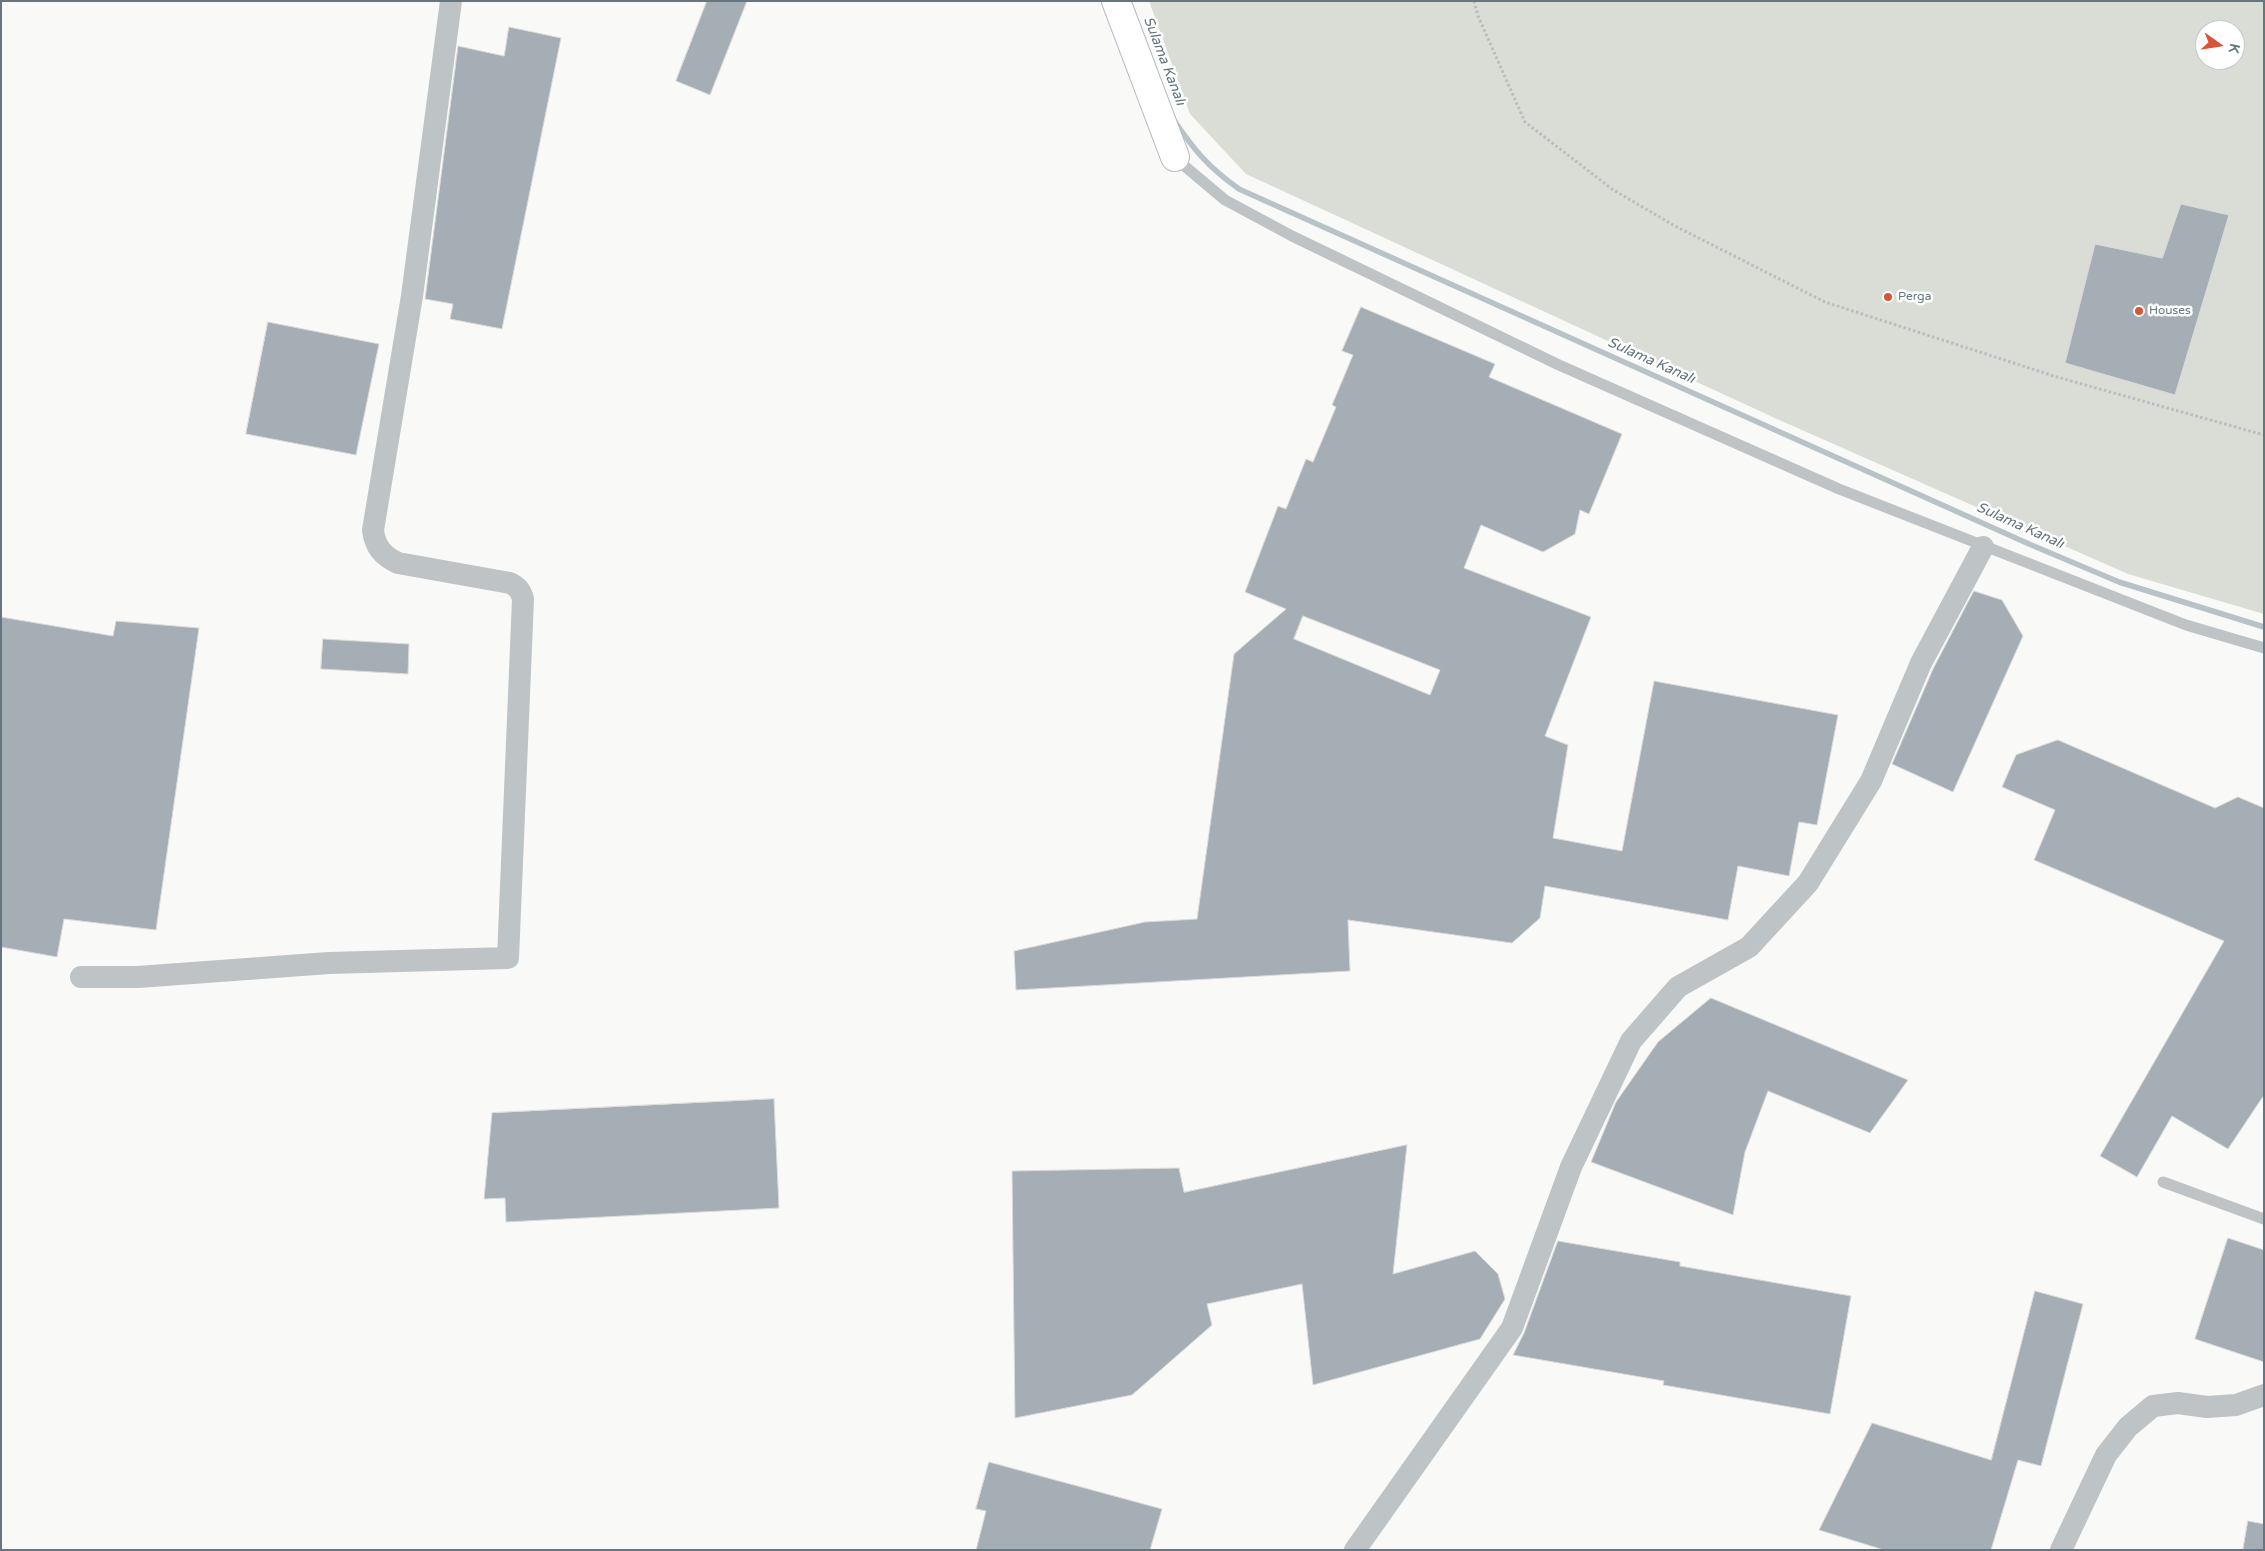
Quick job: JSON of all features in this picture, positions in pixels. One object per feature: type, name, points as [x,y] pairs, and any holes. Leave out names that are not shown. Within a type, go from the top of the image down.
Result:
[{"type":"street","points":[[81,977],[138,977],[329,963],[508,958],[523,609],[522,594],[518,588],[510,583],[398,563],[382,553],[374,539],[373,530],[412,296],[451,1]]},
{"type":"street","points":[[1116,1],[1175,157]]},
{"type":"street","points":[[1354,1550],[1512,1328],[1571,1167],[1631,1041],[1678,987],[1749,947],[1808,883],[1871,781],[1921,663],[1982,547]]},
{"type":"street","points":[[2061,1550],[2106,1454],[2128,1428],[2153,1406],[2178,1404],[2207,1407],[2236,1405],[2264,1394]]},
{"type":"lane","points":[[1175,157],[1225,200],[1292,236],[1559,365],[1839,489],[1982,547],[2186,625],[2264,648]]},
{"type":"lane","points":[[2163,1182],[2264,1219]]},
{"type":"path","points":[[1474,1],[1478,16],[1525,122],[1612,188],[1673,225],[1825,302],[2057,377],[2264,435]]},
{"type":"shaded area","name":"Perga","points":[[1149,1],[2264,1],[2264,614],[2128,574],[1777,419],[1246,174],[1190,114]]},
{"type":"building","points":[[707,1],[747,1],[710,95],[676,81]]},
{"type":"building","points":[[509,27],[561,38],[502,329],[450,319],[453,304],[425,299],[458,46],[504,56]]},
{"type":"building","name":"Houses","points":[[2181,204],[2229,215],[2175,395],[2065,363],[2095,244],[2162,258]]},
{"type":"building","points":[[1361,307],[1495,364],[1489,377],[1622,434],[1589,514],[1580,510],[1575,534],[1543,552],[1481,525],[1464,568],[1591,617],[1545,736],[1568,745],[1553,838],[1622,851],[1654,681],[1838,715],[1817,825],[1799,822],[1789,876],[1738,866],[1728,920],[1545,886],[1540,918],[1512,943],[1348,920],[1350,971],[1016,990],[1014,951],[1145,922],[1197,919],[1234,654],[1286,609],[1245,592],[1278,506],[1286,509],[1306,459],[1313,462],[1336,407],[1332,405],[1353,355],[1342,351]],"holes":[[[1303,616],[1440,670],[1430,695],[1294,639]]]},
{"type":"building","points":[[268,322],[379,344],[356,455],[246,434]]},
{"type":"building","points":[[1974,591],[2002,600],[2023,636],[1953,792],[1892,764],[1933,669]]},
{"type":"building","points":[[1,617],[113,636],[116,621],[199,628],[156,930],[64,919],[57,957],[1,947]]},
{"type":"building","points":[[323,639],[409,644],[408,674],[321,669]]},
{"type":"building","points":[[2058,740],[2215,808],[2238,797],[2264,808],[2264,1095],[2228,1149],[2172,1116],[2137,1177],[2100,1156],[2224,941],[2034,860],[2055,810],[2002,787],[2016,755]]},
{"type":"building","points":[[1711,998],[1908,1080],[1870,1133],[1768,1091],[1745,1152],[1733,1215],[1591,1162],[1616,1102],[1658,1042]]},
{"type":"building","points":[[774,1099],[779,1208],[506,1222],[505,1198],[484,1199],[492,1113]]},
{"type":"building","points":[[1407,1145],[1393,1274],[1475,1251],[1498,1274],[1505,1299],[1480,1339],[1313,1385],[1302,1284],[1207,1304],[1212,1325],[1132,1395],[1015,1418],[1012,1171],[1179,1168],[1184,1192]]},
{"type":"building","points":[[2228,1238],[2264,1250],[2264,1362],[2195,1339]]},
{"type":"building","points":[[1558,1241],[1680,1262],[1680,1266],[1851,1296],[1830,1414],[1663,1385],[1664,1381],[1513,1355],[1524,1333]]},
{"type":"building","points":[[2035,1291],[2083,1304],[2041,1466],[2018,1460],[1991,1550],[1884,1550],[1819,1530],[1872,1423],[1991,1460]]},
{"type":"building","points":[[989,1462],[1162,1509],[1150,1550],[976,1550],[986,1511],[976,1509]]},
{"type":"building","points":[[2248,1521],[2264,1524],[2264,1550],[2243,1550]]},
{"type":"waterway","name":"Sulama Kanalı","points":[[1173,119],[1202,157],[1239,189],[2029,544],[2119,582],[2264,627]]},
{"type":"place","name":"Perga","points":[[1888,297]]},
{"type":"place","name":"Houses","points":[[2139,311]]}]
